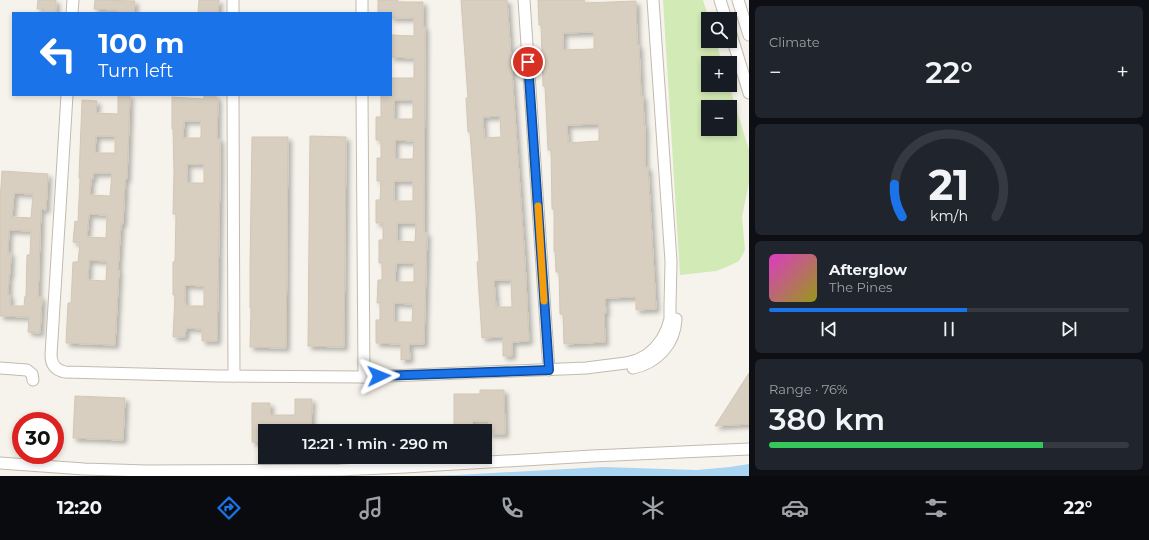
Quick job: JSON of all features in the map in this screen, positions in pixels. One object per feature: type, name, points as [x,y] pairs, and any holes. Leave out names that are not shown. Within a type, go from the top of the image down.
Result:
[{"type":"street","points":[[72,12],[73,0]]},
{"type":"street","points":[[233,0],[233,12]]},
{"type":"street","points":[[362,0],[362,12]]},
{"type":"street","points":[[524,0],[549,370]]},
{"type":"street","points":[[67,96],[51,355],[53,366],[57,370],[65,372],[234,376],[364,377],[549,370],[586,368],[626,363],[642,357],[655,348],[662,339],[670,319],[670,261],[653,0]]},
{"type":"street","points":[[720,0],[724,12]]},
{"type":"street","points":[[738,0],[747,23],[749,35]]},
{"type":"street","points":[[735,48],[749,93]]},
{"type":"street","points":[[233,96],[234,376]]},
{"type":"street","points":[[362,96],[364,377]]},
{"type":"street","points":[[0,368],[27,370],[32,374],[33,380]]},
{"type":"street","points":[[0,463],[84,469],[147,471],[340,470],[608,455],[749,449]]},
{"type":"green space","points":[[663,0],[703,0],[707,12],[701,12],[701,48],[718,48],[720,56],[701,56],[701,92],[731,92],[734,100],[701,100],[701,136],[737,136],[737,111],[749,150],[749,183],[742,217],[745,250],[739,261],[716,271],[680,275]]},
{"type":"water","points":[[749,464],[749,476],[413,476],[603,467],[697,470]]},
{"type":"building","points":[[38,0],[56,0],[56,12],[43,12],[44,9],[37,9]]},
{"type":"building","points":[[95,0],[135,1],[134,12],[117,12],[117,10],[94,9]]},
{"type":"building","points":[[199,0],[219,0],[218,12],[198,12]]},
{"type":"building","points":[[378,0],[423,2],[423,27],[425,27],[424,233],[427,233],[424,344],[409,344],[410,359],[401,360],[401,344],[376,343],[376,320],[380,320],[380,303],[377,303],[378,280],[382,280],[382,263],[379,263],[379,240],[383,240],[383,223],[376,223],[376,200],[380,200],[381,181],[377,181],[377,158],[381,158],[381,140],[376,140],[376,117],[381,117],[381,96],[392,96],[392,78],[414,78],[414,58],[392,57],[392,35],[414,36],[414,18],[392,18],[392,12],[378,12]],"holes":[[[394,100],[413,100],[413,119],[394,119]],[[395,140],[414,141],[413,159],[395,159]],[[394,181],[413,181],[413,201],[394,201]],[[397,223],[416,223],[415,242],[397,241]],[[396,263],[414,263],[414,282],[395,282]],[[394,303],[413,304],[412,322],[394,322]]]},
{"type":"building","points":[[461,0],[507,0],[529,341],[512,342],[512,356],[503,356],[503,337],[482,338],[477,262],[479,262],[476,212],[466,98],[468,98]],"holes":[[[500,116],[501,137],[484,138],[483,117]],[[494,280],[511,280],[512,307],[496,307]]]},
{"type":"building","points":[[538,0],[584,0],[585,3],[636,1],[637,45],[639,45],[641,96],[643,96],[645,167],[648,167],[656,309],[636,310],[636,297],[605,298],[605,342],[564,344],[563,314],[560,314],[559,272],[556,272],[554,251],[554,209],[552,209],[551,150],[548,150],[545,86],[543,86],[541,25],[539,25]],"holes":[[[594,32],[594,49],[563,50],[563,33]],[[599,124],[599,141],[568,143],[567,125]]]},
{"type":"building","points":[[118,96],[130,96],[127,179],[125,179],[123,224],[121,223],[115,345],[66,343],[68,303],[71,303],[73,262],[78,262],[80,243],[73,242],[75,221],[78,222],[82,100],[97,101],[96,113],[118,114]],"holes":[[[96,136],[115,136],[115,153],[95,153]],[[93,173],[112,173],[110,196],[90,195]],[[89,214],[107,215],[106,238],[87,237]],[[89,260],[107,261],[106,281],[88,280]]]},
{"type":"building","points":[[204,96],[216,96],[216,99],[218,99],[217,139],[220,139],[220,176],[217,341],[202,341],[202,329],[186,328],[185,337],[173,337],[175,295],[173,295],[173,262],[175,262],[176,214],[173,214],[174,173],[172,97],[204,99]],"holes":[[[184,121],[201,121],[201,138],[183,138]],[[187,164],[204,164],[204,183],[187,183]],[[185,285],[204,286],[204,306],[186,306]]]},
{"type":"building","points":[[310,136],[346,137],[344,347],[308,346]]},
{"type":"building","points":[[252,137],[288,137],[286,348],[250,347]]},
{"type":"building","points":[[2,171],[48,174],[46,210],[41,209],[38,297],[42,297],[40,333],[28,332],[29,317],[0,316],[0,202]],"holes":[[[14,193],[33,194],[31,218],[12,217]],[[9,230],[31,231],[30,255],[27,255],[26,296],[24,306],[10,306],[10,295],[8,295],[11,253],[8,253]]]},
{"type":"building","points":[[749,373],[749,424],[715,426]]},
{"type":"building","points":[[480,390],[504,390],[505,434],[492,434],[492,424],[489,424],[489,421],[472,421],[472,424],[454,424],[454,394],[480,394]]},
{"type":"building","points":[[75,396],[125,398],[123,440],[73,438]]},
{"type":"building","points":[[295,399],[312,399],[311,424],[258,424],[258,442],[252,442],[252,403],[270,403],[270,415],[295,415]]},
{"type":"slow traffic","points":[[538,206],[544,301]]},
{"type":"route","points":[[379,376],[549,370],[528,62]]}]
